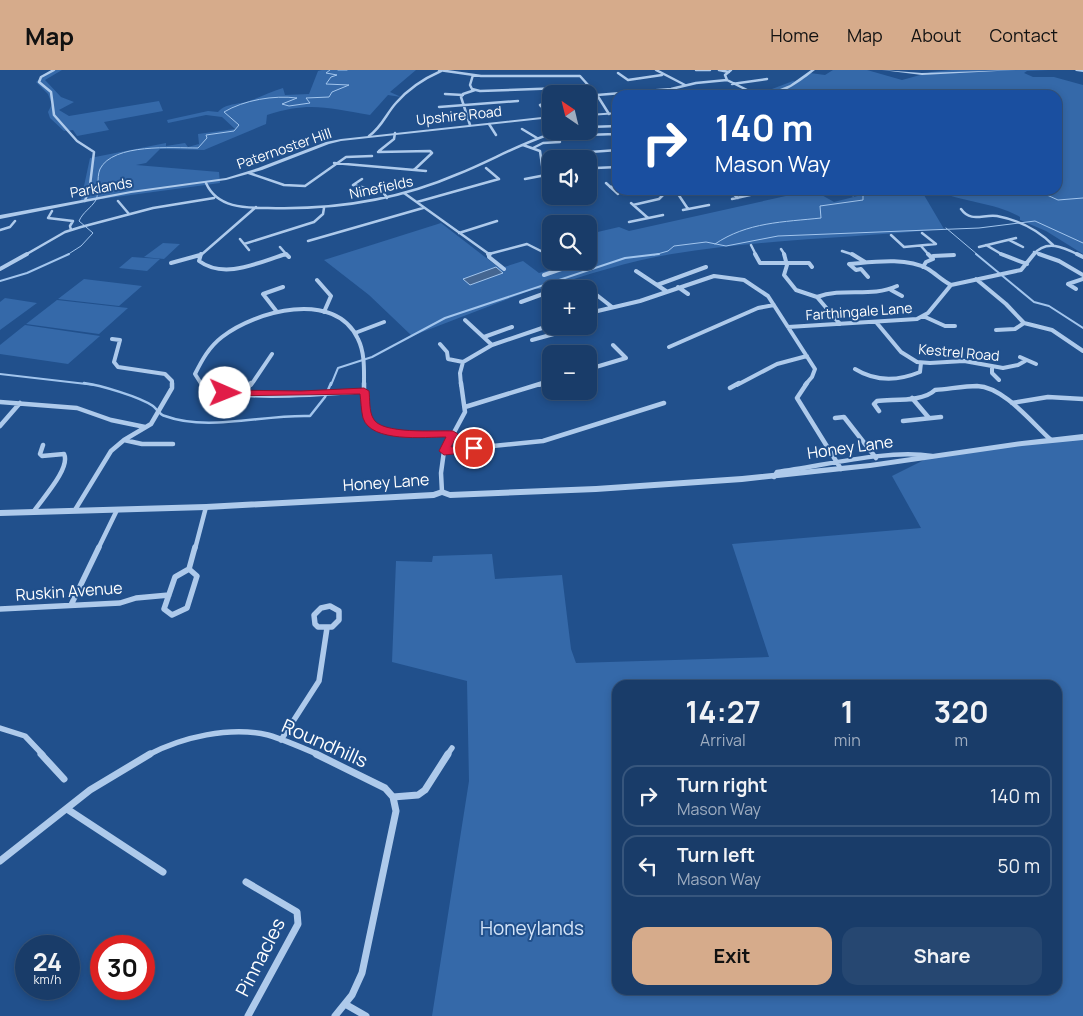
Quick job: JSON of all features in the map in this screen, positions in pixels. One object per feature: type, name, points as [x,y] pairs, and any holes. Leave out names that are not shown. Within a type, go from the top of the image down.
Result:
[{"type":"street","points":[[54,70],[41,77],[39,82],[50,92],[54,115],[77,141],[91,148],[94,152],[90,185],[85,201]]},
{"type":"street","points":[[439,70],[473,75],[580,76],[588,85]]},
{"type":"street","points":[[369,136],[384,125],[389,113],[401,98],[439,70],[444,70]]},
{"type":"street","points":[[656,70],[662,76],[685,85]]},
{"type":"street","points":[[696,70],[710,70]]},
{"type":"street","points":[[720,70],[730,71]]},
{"type":"street","points":[[781,90],[791,86],[813,70]]},
{"type":"street","points":[[884,70],[916,74],[1014,70]]},
{"type":"street","points":[[1077,70],[1083,71]]},
{"type":"street","points":[[730,71],[725,75],[727,80],[745,90]]},
{"type":"street","points":[[618,73],[628,80],[662,76]]},
{"type":"street","points":[[473,75],[470,85],[476,90],[486,92],[518,88],[542,88]]},
{"type":"street","points":[[732,84],[767,79]]},
{"type":"street","points":[[659,90],[727,80]]},
{"type":"street","points":[[445,94],[462,95],[476,90]]},
{"type":"street","points":[[598,95],[612,94]]},
{"type":"street","points":[[462,95],[460,97],[470,126]]},
{"type":"street","points":[[598,97],[609,114]]},
{"type":"street","points":[[439,107],[518,101]]},
{"type":"street","points":[[598,115],[612,114]]},
{"type":"street","name":"Upshire Road","points":[[369,136],[542,117]]},
{"type":"street","points":[[489,124],[496,135]]},
{"type":"street","points":[[598,127],[612,126]]},
{"type":"street","points":[[522,129],[537,138]]},
{"type":"street","points":[[357,165],[394,139],[394,133]]},
{"type":"street","points":[[598,134],[612,134]]},
{"type":"street","name":"Paternoster Hill","points":[[206,183],[249,173],[328,143],[369,136]]},
{"type":"street","name":"Ninefields","points":[[214,198],[225,203],[256,207],[324,208],[387,198],[445,180],[542,136]]},
{"type":"street","points":[[532,148],[543,143],[560,142]]},
{"type":"street","points":[[522,145],[540,151],[542,165]]},
{"type":"street","points":[[597,150],[612,150]]},
{"type":"street","points":[[378,152],[430,151],[432,153],[414,170]]},
{"type":"street","points":[[299,190],[326,173],[333,163],[356,154],[372,156]]},
{"type":"street","points":[[333,163],[426,171]]},
{"type":"street","points":[[597,167],[612,167]]},
{"type":"street","points":[[417,202],[499,178],[486,168]]},
{"type":"street","points":[[481,173],[490,171]]},
{"type":"street","points":[[249,173],[274,183],[306,186]]},
{"type":"street","points":[[525,179],[542,176]]},
{"type":"street","points":[[362,179],[352,185],[383,192],[387,198]]},
{"type":"street","points":[[206,183],[210,195],[214,198]]},
{"type":"street","name":"Parklands","points":[[0,217],[92,199],[206,183]]},
{"type":"street","points":[[606,183],[610,187]]},
{"type":"street","points":[[404,193],[489,254],[489,257],[504,269]]},
{"type":"street","points":[[648,218],[632,204],[659,199],[663,195]]},
{"type":"street","points":[[679,195],[688,209]]},
{"type":"street","points":[[734,195],[738,198]]},
{"type":"street","points":[[732,200],[750,195]]},
{"type":"street","points":[[0,269],[71,230],[89,224],[129,214],[214,198]]},
{"type":"street","points":[[118,201],[129,214]]},
{"type":"street","points":[[683,210],[709,205]]},
{"type":"street","points":[[171,263],[200,255],[256,207]]},
{"type":"street","points":[[244,244],[314,222],[323,214],[324,208]]},
{"type":"street","points":[[308,241],[424,208]]},
{"type":"street","points":[[961,209],[968,216],[975,218],[994,215],[1022,224],[1043,235],[1053,245]]},
{"type":"street","points":[[52,211],[48,218],[73,221],[70,226],[71,230]]},
{"type":"street","points":[[629,222],[662,215]]},
{"type":"street","points":[[0,230],[10,227],[15,221]]},
{"type":"street","points":[[459,233],[497,221]]},
{"type":"street","points":[[891,235],[904,247],[936,244],[922,233]]},
{"type":"street","points":[[979,247],[1016,238]]},
{"type":"street","points":[[240,239],[249,250]]},
{"type":"street","points":[[1009,240],[1023,248]]},
{"type":"street","points":[[489,254],[528,243],[536,245],[542,249]]},
{"type":"street","points":[[751,245],[760,263],[809,263],[812,268]]},
{"type":"street","points":[[986,245],[1027,264]]},
{"type":"street","points":[[868,277],[861,270],[856,270],[849,264],[865,262],[896,263],[923,267],[951,285],[1021,270],[1034,252],[1042,247],[1053,245],[1063,247],[1083,257]]},
{"type":"street","points":[[921,246],[933,256],[954,255]]},
{"type":"street","points":[[200,255],[199,261],[202,264],[220,271],[287,255],[280,248]]},
{"type":"street","points":[[850,252],[854,248]]},
{"type":"street","points":[[780,249],[788,259],[786,264],[788,269],[784,275],[792,287],[817,297],[840,324]]},
{"type":"street","points":[[842,251],[850,252],[865,262]]},
{"type":"street","points":[[1034,252],[1050,257],[1083,275]]},
{"type":"street","points":[[923,267],[926,262],[934,259],[933,256]]},
{"type":"street","points":[[657,285],[706,267]]},
{"type":"street","points":[[544,275],[558,270]]},
{"type":"street","points":[[636,271],[666,291]]},
{"type":"street","points":[[597,311],[640,301],[710,277],[733,278],[753,284],[762,290],[774,305],[814,369],[815,374],[800,389],[797,398],[839,467]]},
{"type":"street","points":[[976,279],[1006,304],[1017,318],[1024,323],[1052,330],[1083,351]]},
{"type":"street","points":[[1076,288],[1066,285],[1083,279]]},
{"type":"street","points":[[317,280],[332,299],[324,312]]},
{"type":"street","name":"Farthingale Lane","points":[[788,327],[876,322],[923,316],[951,285]]},
{"type":"street","points":[[817,297],[834,290],[868,292],[891,290],[897,286]]},
{"type":"street","points":[[277,312],[263,294],[283,287]]},
{"type":"street","points":[[678,287],[688,294]]},
{"type":"street","points":[[891,290],[902,296]]},
{"type":"street","points":[[521,302],[542,294]]},
{"type":"street","points":[[597,295],[612,307]]},
{"type":"street","points":[[669,347],[758,308],[774,305]]},
{"type":"street","points":[[364,391],[244,394],[218,392],[204,387],[196,374],[198,364],[219,339],[231,329],[251,319],[277,312],[305,309],[324,312],[341,320],[355,333],[363,356],[364,391],[368,418],[372,424],[389,433],[453,434]]},
{"type":"street","points":[[923,316],[945,326],[955,326]]},
{"type":"street","points":[[465,320],[492,345]]},
{"type":"street","points":[[355,333],[384,322]]},
{"type":"street","name":"Kestrel Road","points":[[876,322],[901,353],[921,363],[962,360],[992,367],[1018,365],[1025,361]]},
{"type":"street","points":[[996,330],[1015,329],[1024,323]]},
{"type":"street","points":[[484,337],[512,327]]},
{"type":"street","points":[[440,344],[447,352],[448,359],[463,362],[492,345],[542,328]]},
{"type":"street","points":[[538,329],[546,336]]},
{"type":"street","points":[[532,340],[550,335]]},
{"type":"street","points":[[75,510],[111,451],[145,427],[155,417],[172,388],[169,377],[160,372],[118,368],[114,362],[120,340],[112,340]]},
{"type":"street","points":[[597,367],[626,358],[613,345]]},
{"type":"street","points":[[244,394],[272,354]]},
{"type":"street","points":[[730,388],[778,363],[792,358],[807,356]]},
{"type":"street","name":"Kestrel Road","points":[[1020,356],[1025,361],[1036,364]]},
{"type":"street","points":[[442,492],[440,473],[444,451],[462,422],[465,408],[460,373],[463,362]]},
{"type":"street","points":[[855,369],[872,379],[889,379],[911,376],[920,372],[921,363]]},
{"type":"street","points":[[992,367],[992,373],[999,380]]},
{"type":"street","points":[[465,408],[542,384]]},
{"type":"street","points":[[879,411],[874,404],[878,401],[930,395],[930,392],[934,390],[978,386],[992,389],[1012,403],[1051,440]]},
{"type":"street","points":[[1012,403],[1040,397],[1070,396],[1083,399]]},
{"type":"street","points":[[912,398],[929,418]]},
{"type":"street","points":[[0,402],[77,408],[111,420],[145,427]]},
{"type":"street","points":[[444,451],[544,441],[664,402]]},
{"type":"street","points":[[0,426],[20,403]]},
{"type":"street","points":[[835,418],[844,417],[876,458]]},
{"type":"street","points":[[903,421],[941,417]]},
{"type":"street","name":"Honey Lane","points":[[0,513],[206,507],[434,495],[442,492],[450,495],[507,494],[774,476],[1083,437]]},
{"type":"street","points":[[124,440],[142,444],[173,444]]},
{"type":"street","points":[[34,511],[54,483],[66,461],[64,454],[42,456],[40,454],[43,445]]},
{"type":"street","name":"Honey Lane","points":[[839,467],[876,458],[924,453],[932,456]]},
{"type":"street","points":[[189,569],[197,576],[187,608],[172,614],[167,613],[164,609],[175,576],[189,569],[206,507]]},
{"type":"street","points":[[71,605],[117,510]]},
{"type":"street","name":"Ruskin Avenue","points":[[0,609],[120,603],[136,598],[169,595]]},
{"type":"street","points":[[281,740],[319,681],[327,628],[339,620],[339,611],[334,607],[326,606],[314,615],[314,624],[318,627],[327,628]]},
{"type":"street","points":[[0,728],[25,736],[64,779]]},
{"type":"street","name":"Roundhills","points":[[0,861],[87,792],[116,773],[151,754],[185,740],[228,733],[268,735],[313,752],[385,788],[393,797]]},
{"type":"street","points":[[335,1016],[352,995],[362,973],[396,811],[393,797],[418,795],[425,790],[452,748]]},
{"type":"street","points":[[67,809],[163,872]]},
{"type":"street","name":"Pinnacles","points":[[246,882],[297,912],[298,924],[248,1016]]},
{"type":"street","points":[[345,1004],[366,1016]]},
{"type":"green space","points":[[51,70],[62,70],[45,80],[61,97],[74,102],[59,110],[69,116],[159,101],[163,111],[104,122],[109,130],[77,136],[73,130],[64,131],[50,118],[48,112],[52,104],[48,94],[36,82]]},
{"type":"green space","points":[[416,70],[390,92],[401,97],[388,95],[370,115],[330,108],[295,108],[267,115],[266,124],[204,150],[160,149],[146,163],[136,165],[219,172],[220,183],[79,202],[90,158],[166,143],[166,146],[185,143],[188,147],[199,144],[198,134],[235,129],[222,117],[206,115],[168,123],[167,120],[208,111],[218,112],[230,105],[248,102],[283,88],[285,95],[309,94],[318,71]]},
{"type":"green space","points":[[833,70],[867,70],[902,80],[931,72],[952,70],[1049,70],[1027,71],[1024,73],[1033,77],[1054,77],[1083,85],[1083,254],[1046,231],[1020,220],[1020,217],[1010,212],[949,195],[1062,195],[1062,90],[772,89],[793,81],[798,82],[810,73],[825,75]]},
{"type":"green space","points":[[791,195],[822,195],[834,202],[861,195],[924,195],[944,229],[740,245],[639,260],[572,280],[542,280],[542,289],[534,289],[412,336],[369,295],[324,260],[441,223],[501,268],[523,261],[539,273],[549,270],[597,270],[597,232],[619,227],[629,231]]},
{"type":"green space","points":[[163,243],[180,244],[164,259],[144,257]]},
{"type":"green space","points":[[132,257],[160,259],[147,271],[119,268]]},
{"type":"green space","points":[[84,279],[142,286],[119,306],[58,299]]},
{"type":"green space","points":[[5,298],[37,303],[0,330],[0,302]]},
{"type":"green space","points":[[57,300],[128,308],[99,334],[26,324]]},
{"type":"green space","points":[[25,325],[100,336],[68,364],[0,354],[0,345]]},
{"type":"green space","name":"Honeylands","points":[[1083,438],[1083,1016],[432,1016],[469,781],[467,681],[392,662],[396,561],[432,562],[433,556],[492,554],[495,579],[562,575],[571,649],[576,663],[769,657],[732,544],[921,528],[892,476],[932,456]]},
{"type":"shaded area","points":[[496,267],[503,273],[470,285],[463,279]]},
{"type":"waterway","points":[[68,255],[81,246],[93,233],[79,221],[96,200],[100,169],[107,161],[117,155],[130,151],[159,148],[198,148],[207,138],[206,135],[234,131],[239,125],[224,112],[241,104],[269,98],[297,98],[282,104],[289,106],[310,103],[306,98],[329,97],[332,92],[349,85],[326,84],[331,77],[337,75],[326,73],[330,70]]},
{"type":"waterway","points":[[338,70],[347,70]]},
{"type":"waterway","points":[[715,244],[740,231],[753,227],[821,218],[820,206],[863,200],[863,195]]},
{"type":"waterway","points":[[1047,195],[1058,200],[1083,198]]},
{"type":"waterway","points":[[947,229],[979,228],[1035,221],[1083,243]]},
{"type":"waterway","points":[[715,244],[726,246],[778,236],[947,229]]},
{"type":"waterway","points":[[947,229],[978,255]]},
{"type":"waterway","points":[[656,254],[668,251],[674,246],[706,242],[715,244]]},
{"type":"waterway","points":[[331,385],[338,368],[372,357],[445,318],[625,258],[656,254]]},
{"type":"waterway","points":[[976,254],[1034,302],[1049,306],[1083,328]]},
{"type":"waterway","points":[[0,281],[27,273],[68,255]]},
{"type":"waterway","points":[[0,374],[94,385]]},
{"type":"waterway","points":[[84,383],[94,385]]},
{"type":"waterway","points":[[94,385],[130,395],[153,406],[165,416],[182,421],[218,423],[310,416],[325,397],[331,383]]},
{"type":"route","points":[[225,393],[301,394],[364,391],[368,418],[372,424],[389,433],[440,432],[453,434],[444,451],[474,448]]}]
